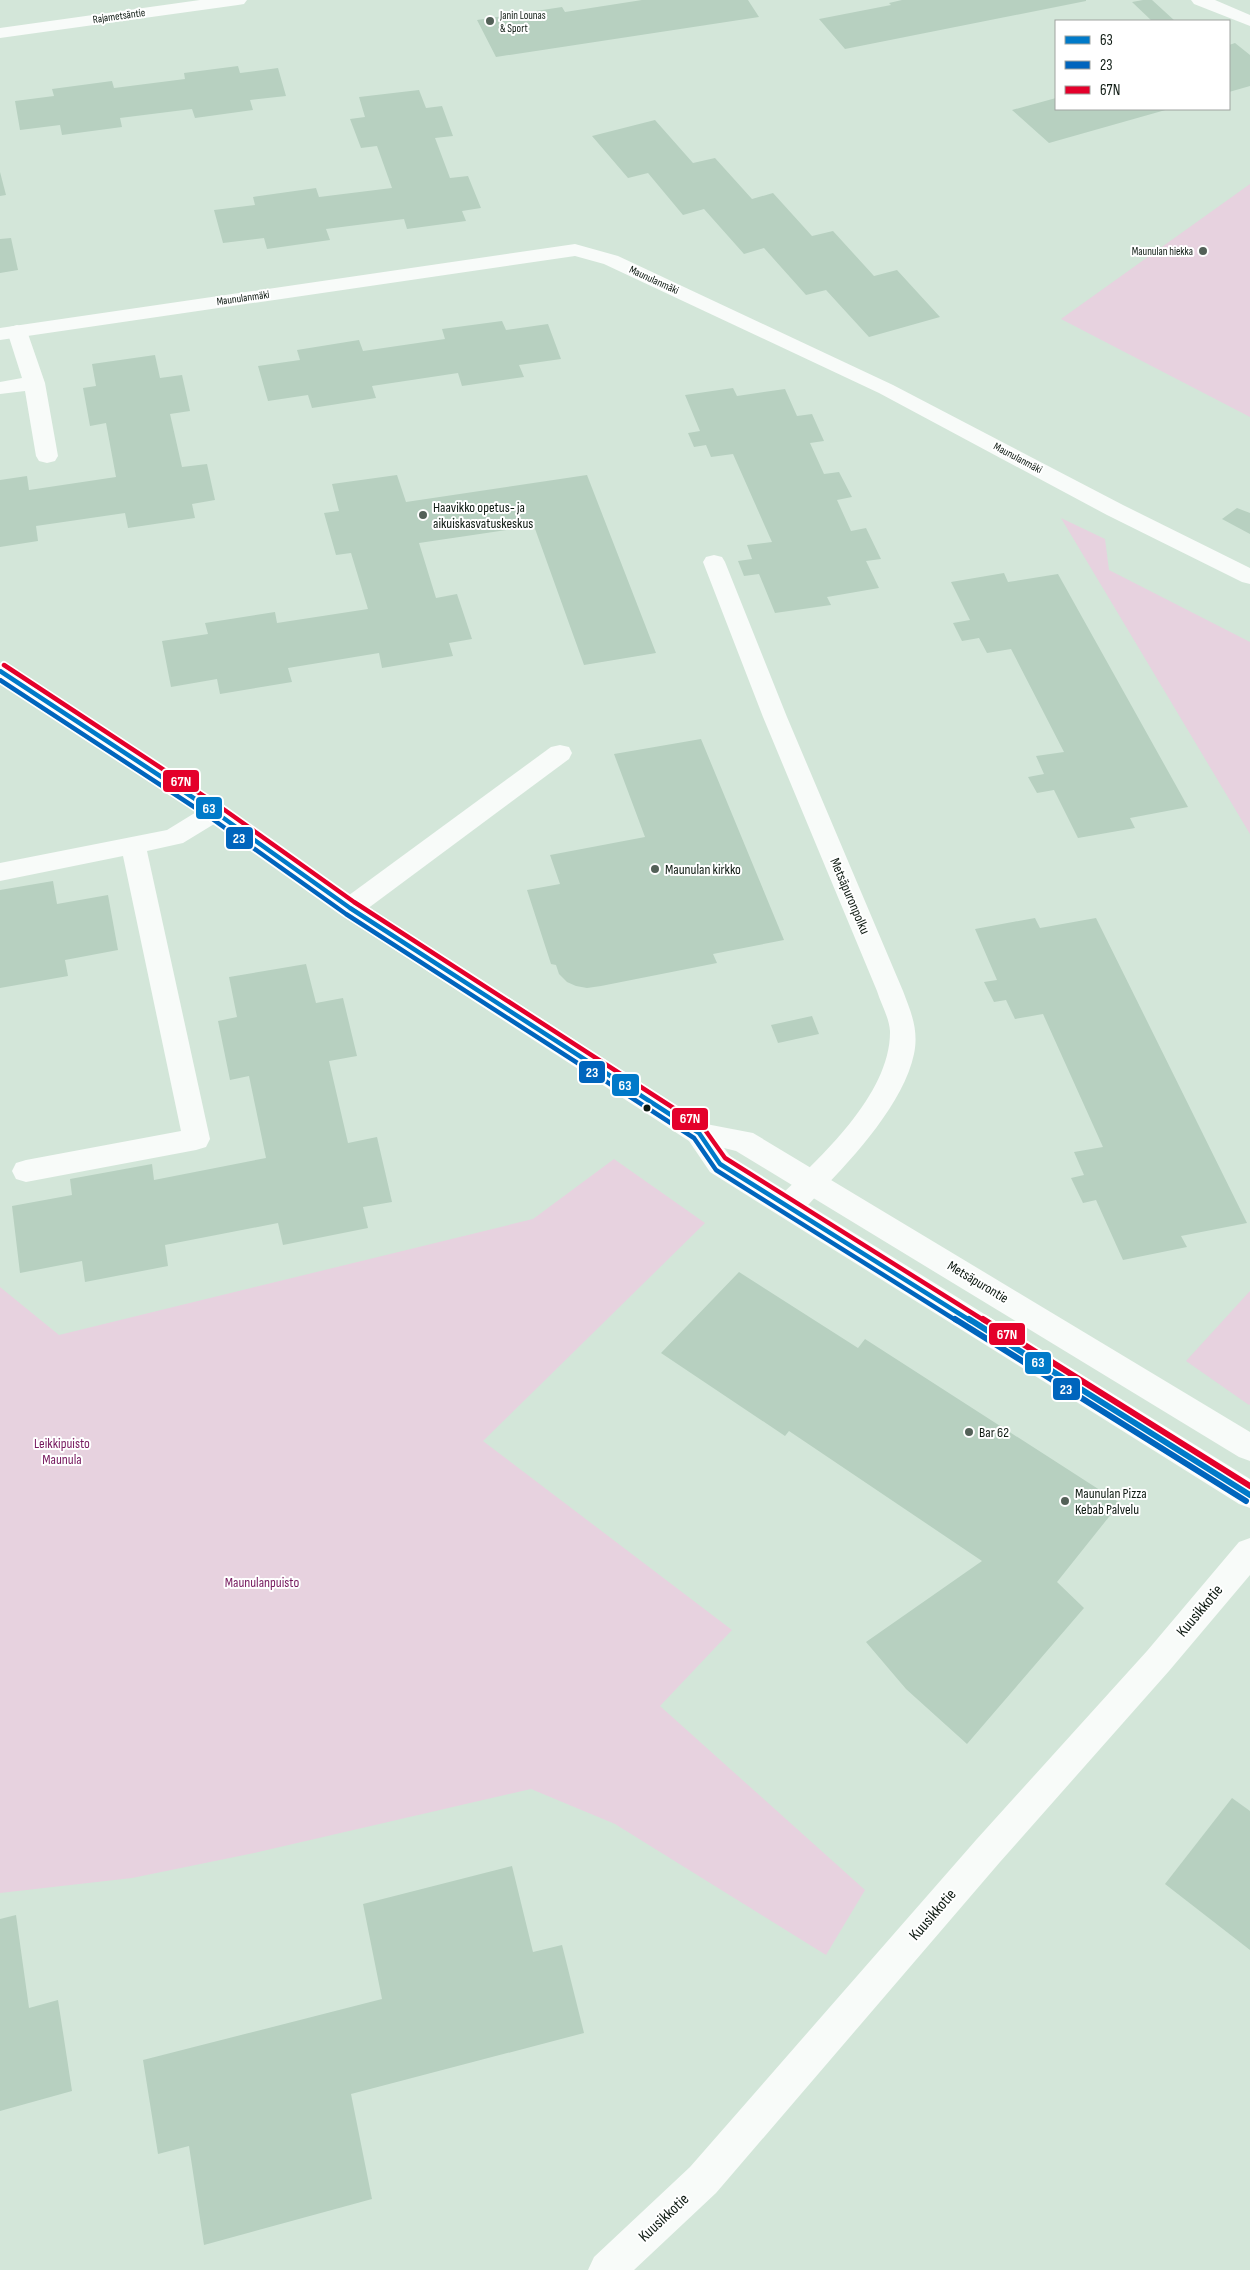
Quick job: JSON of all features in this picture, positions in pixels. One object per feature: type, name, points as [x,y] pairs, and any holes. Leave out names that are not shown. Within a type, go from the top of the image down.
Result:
[{"type":"street","name":"Rajametsäntie","points":[[0,33],[238,0]]},
{"type":"street","points":[[1200,0],[1250,20]]},
{"type":"street","name":"Maunulanmäki","points":[[9,332],[575,250],[611,260],[886,389],[1115,510],[1250,577]]},
{"type":"street","points":[[9,332],[34,383],[47,456]]},
{"type":"street","points":[[0,388],[34,383]]},
{"type":"street","name":"Metsäpuronpolku","points":[[714,562],[775,718],[890,991],[904,1030],[903,1047],[890,1084],[870,1115],[813,1182],[788,1206]]},
{"type":"street","name":"Metsäpurontie","points":[[0,671],[215,812],[350,908],[699,1132],[743,1141],[1068,1336],[1250,1448]]},
{"type":"street","points":[[350,908],[560,753]]},
{"type":"street","points":[[0,872],[174,838],[215,812]]},
{"type":"street","points":[[26,1171],[196,1139],[133,846]]},
{"type":"street","name":"Metsäpurontie","points":[[699,1132],[720,1164],[1250,1495]]},
{"type":"street","name":"Kuusikkotie","points":[[607,2270],[703,2180],[988,1851],[1158,1661],[1250,1552]]},
{"type":"green space","name":"Maunulan hiekka","points":[[1250,184],[1250,417],[1061,319]]},
{"type":"green space","points":[[1061,518],[1105,539],[1109,570],[1250,642],[1250,834]]},
{"type":"green space","name":"Maunulanpuisto","points":[[614,1159],[705,1223],[483,1441],[732,1630],[660,1706],[865,1890],[826,1955],[615,1824],[531,1789],[254,1853],[132,1878],[0,1893],[0,1287],[59,1335],[533,1219]]},
{"type":"green space","points":[[1250,1291],[1250,1404],[1249,1405],[1186,1361]]},
{"type":"building","points":[[642,0],[748,0],[759,17],[496,57],[477,20],[562,7],[565,12]]},
{"type":"building","points":[[902,0],[1086,1],[845,49],[819,19],[891,5],[889,3]]},
{"type":"building","points":[[1152,0],[1174,20],[1151,20],[1132,2]]},
{"type":"building","points":[[1235,43],[1250,55],[1250,86],[1230,92],[1230,45]]},
{"type":"building","points":[[238,66],[240,73],[278,68],[286,96],[250,100],[253,110],[195,118],[192,109],[120,118],[122,127],[62,135],[60,125],[20,130],[15,101],[54,96],[52,89],[112,81],[114,88],[185,79],[184,73]]},
{"type":"building","points":[[419,90],[426,108],[442,106],[453,136],[435,138],[450,178],[468,176],[481,208],[462,211],[466,221],[407,229],[404,219],[326,229],[330,240],[267,249],[264,238],[223,243],[214,210],[255,205],[253,197],[316,188],[319,197],[392,188],[377,146],[361,148],[350,119],[365,117],[359,97]]},
{"type":"building","points":[[1055,98],[1055,110],[1165,110],[1049,143],[1012,110]]},
{"type":"building","points":[[655,120],[693,163],[715,158],[752,199],[773,193],[812,236],[833,231],[874,276],[897,270],[940,317],[869,337],[826,290],[806,295],[764,248],[744,254],[704,209],[683,215],[648,173],[628,178],[592,136]]},
{"type":"building","points":[[0,172],[6,195],[0,196]]},
{"type":"building","points":[[11,238],[18,270],[0,273],[0,239]]},
{"type":"building","points":[[502,321],[506,330],[548,324],[561,359],[519,365],[524,377],[462,386],[458,373],[372,386],[376,398],[312,408],[308,395],[268,401],[258,366],[300,360],[297,350],[359,340],[363,351],[445,339],[442,329]]},
{"type":"building","points":[[155,355],[160,378],[182,375],[190,411],[170,414],[182,467],[207,464],[215,500],[192,504],[195,518],[128,528],[125,513],[36,526],[38,541],[0,547],[0,480],[27,476],[29,490],[116,477],[106,423],[90,426],[83,388],[96,386],[92,364]]},
{"type":"building","points":[[733,388],[737,396],[785,389],[797,416],[812,414],[824,441],[810,443],[824,474],[839,472],[852,497],[837,500],[851,531],[866,528],[881,559],[866,561],[879,588],[827,597],[831,605],[775,613],[759,574],[744,576],[738,561],[752,559],[747,545],[772,542],[733,454],[711,457],[706,445],[694,447],[688,433],[700,431],[685,395]]},
{"type":"building","points":[[397,475],[406,502],[587,475],[656,653],[584,665],[534,526],[419,543],[436,598],[457,594],[472,639],[449,643],[453,656],[382,668],[379,653],[288,668],[292,682],[220,694],[217,679],[171,687],[162,641],[208,634],[205,623],[275,612],[277,623],[368,609],[351,553],[336,555],[324,513],[339,511],[332,484]]},
{"type":"building","points":[[1237,508],[1250,513],[1250,534],[1222,519]]},
{"type":"building","points":[[1004,573],[1008,582],[1058,574],[1188,807],[1130,818],[1135,828],[1078,838],[1054,790],[1037,793],[1028,777],[1044,774],[1036,756],[1064,752],[1011,649],[987,653],[979,638],[962,641],[953,623],[970,620],[951,582]]},
{"type":"building","name":"Maunulan kirkko","points":[[701,739],[784,940],[713,954],[717,963],[601,986],[587,988],[567,982],[559,974],[556,965],[551,964],[527,890],[560,884],[550,855],[645,837],[614,754]]},
{"type":"building","points":[[53,881],[57,904],[108,895],[118,950],[65,960],[68,976],[0,988],[0,890]]},
{"type":"building","points":[[1035,918],[1040,928],[1096,918],[1247,1223],[1181,1236],[1187,1247],[1123,1260],[1096,1200],[1083,1203],[1071,1178],[1084,1175],[1074,1152],[1103,1147],[1043,1014],[1015,1019],[1006,1000],[994,1002],[984,982],[997,980],[975,929]]},
{"type":"building","points":[[306,964],[316,1003],[343,998],[357,1056],[329,1061],[348,1143],[377,1137],[392,1202],[363,1207],[368,1228],[283,1245],[278,1223],[165,1245],[168,1266],[85,1282],[82,1261],[20,1273],[12,1206],[72,1195],[70,1179],[152,1164],[154,1180],[266,1158],[249,1076],[230,1080],[218,1021],[237,1017],[229,977]]},
{"type":"building","points":[[812,1016],[819,1034],[778,1043],[771,1025]]},
{"type":"building","points":[[739,1272],[858,1348],[865,1339],[1120,1503],[1057,1582],[1084,1608],[967,1744],[906,1689],[866,1642],[982,1561],[789,1431],[785,1436],[661,1353]]},
{"type":"building","points":[[1232,1798],[1250,1811],[1250,1950],[1165,1884]]},
{"type":"building","points":[[512,1866],[533,1952],[562,1945],[584,2033],[351,2094],[372,2199],[204,2245],[189,2146],[158,2154],[143,2060],[382,1999],[363,1904]]},
{"type":"building","points":[[16,1915],[29,2008],[58,2000],[72,2091],[0,2111],[0,1919]]},
{"type":"transit line","name":"67N","points":[[4,665],[219,806],[354,902],[703,1127],[725,1158],[1250,1486]]},
{"type":"transit line","name":"63","points":[[0,671],[215,812],[350,908],[699,1133],[720,1164],[1250,1495]]},
{"type":"transit line","name":"23","points":[[0,680],[211,818],[346,914],[694,1138],[716,1170],[1246,1501]]},
{"type":"place","name":"Janin Lounas & Sport","points":[[490,21]]},
{"type":"place","name":"Maunulan hiekka","points":[[1203,251]]},
{"type":"place","name":"Haavikko opetus- ja aikuiskasvatuskeskus","points":[[423,515]]},
{"type":"place","name":"Maunulan kirkko","points":[[655,869]]},
{"type":"place","name":"Bar 62","points":[[969,1432]]},
{"type":"place","name":"Maunulan Pizza Kebab Palvelu","points":[[1065,1501]]},
{"type":"park label","name":"Leikkipuisto Maunula","points":[[62,1452]]}]
